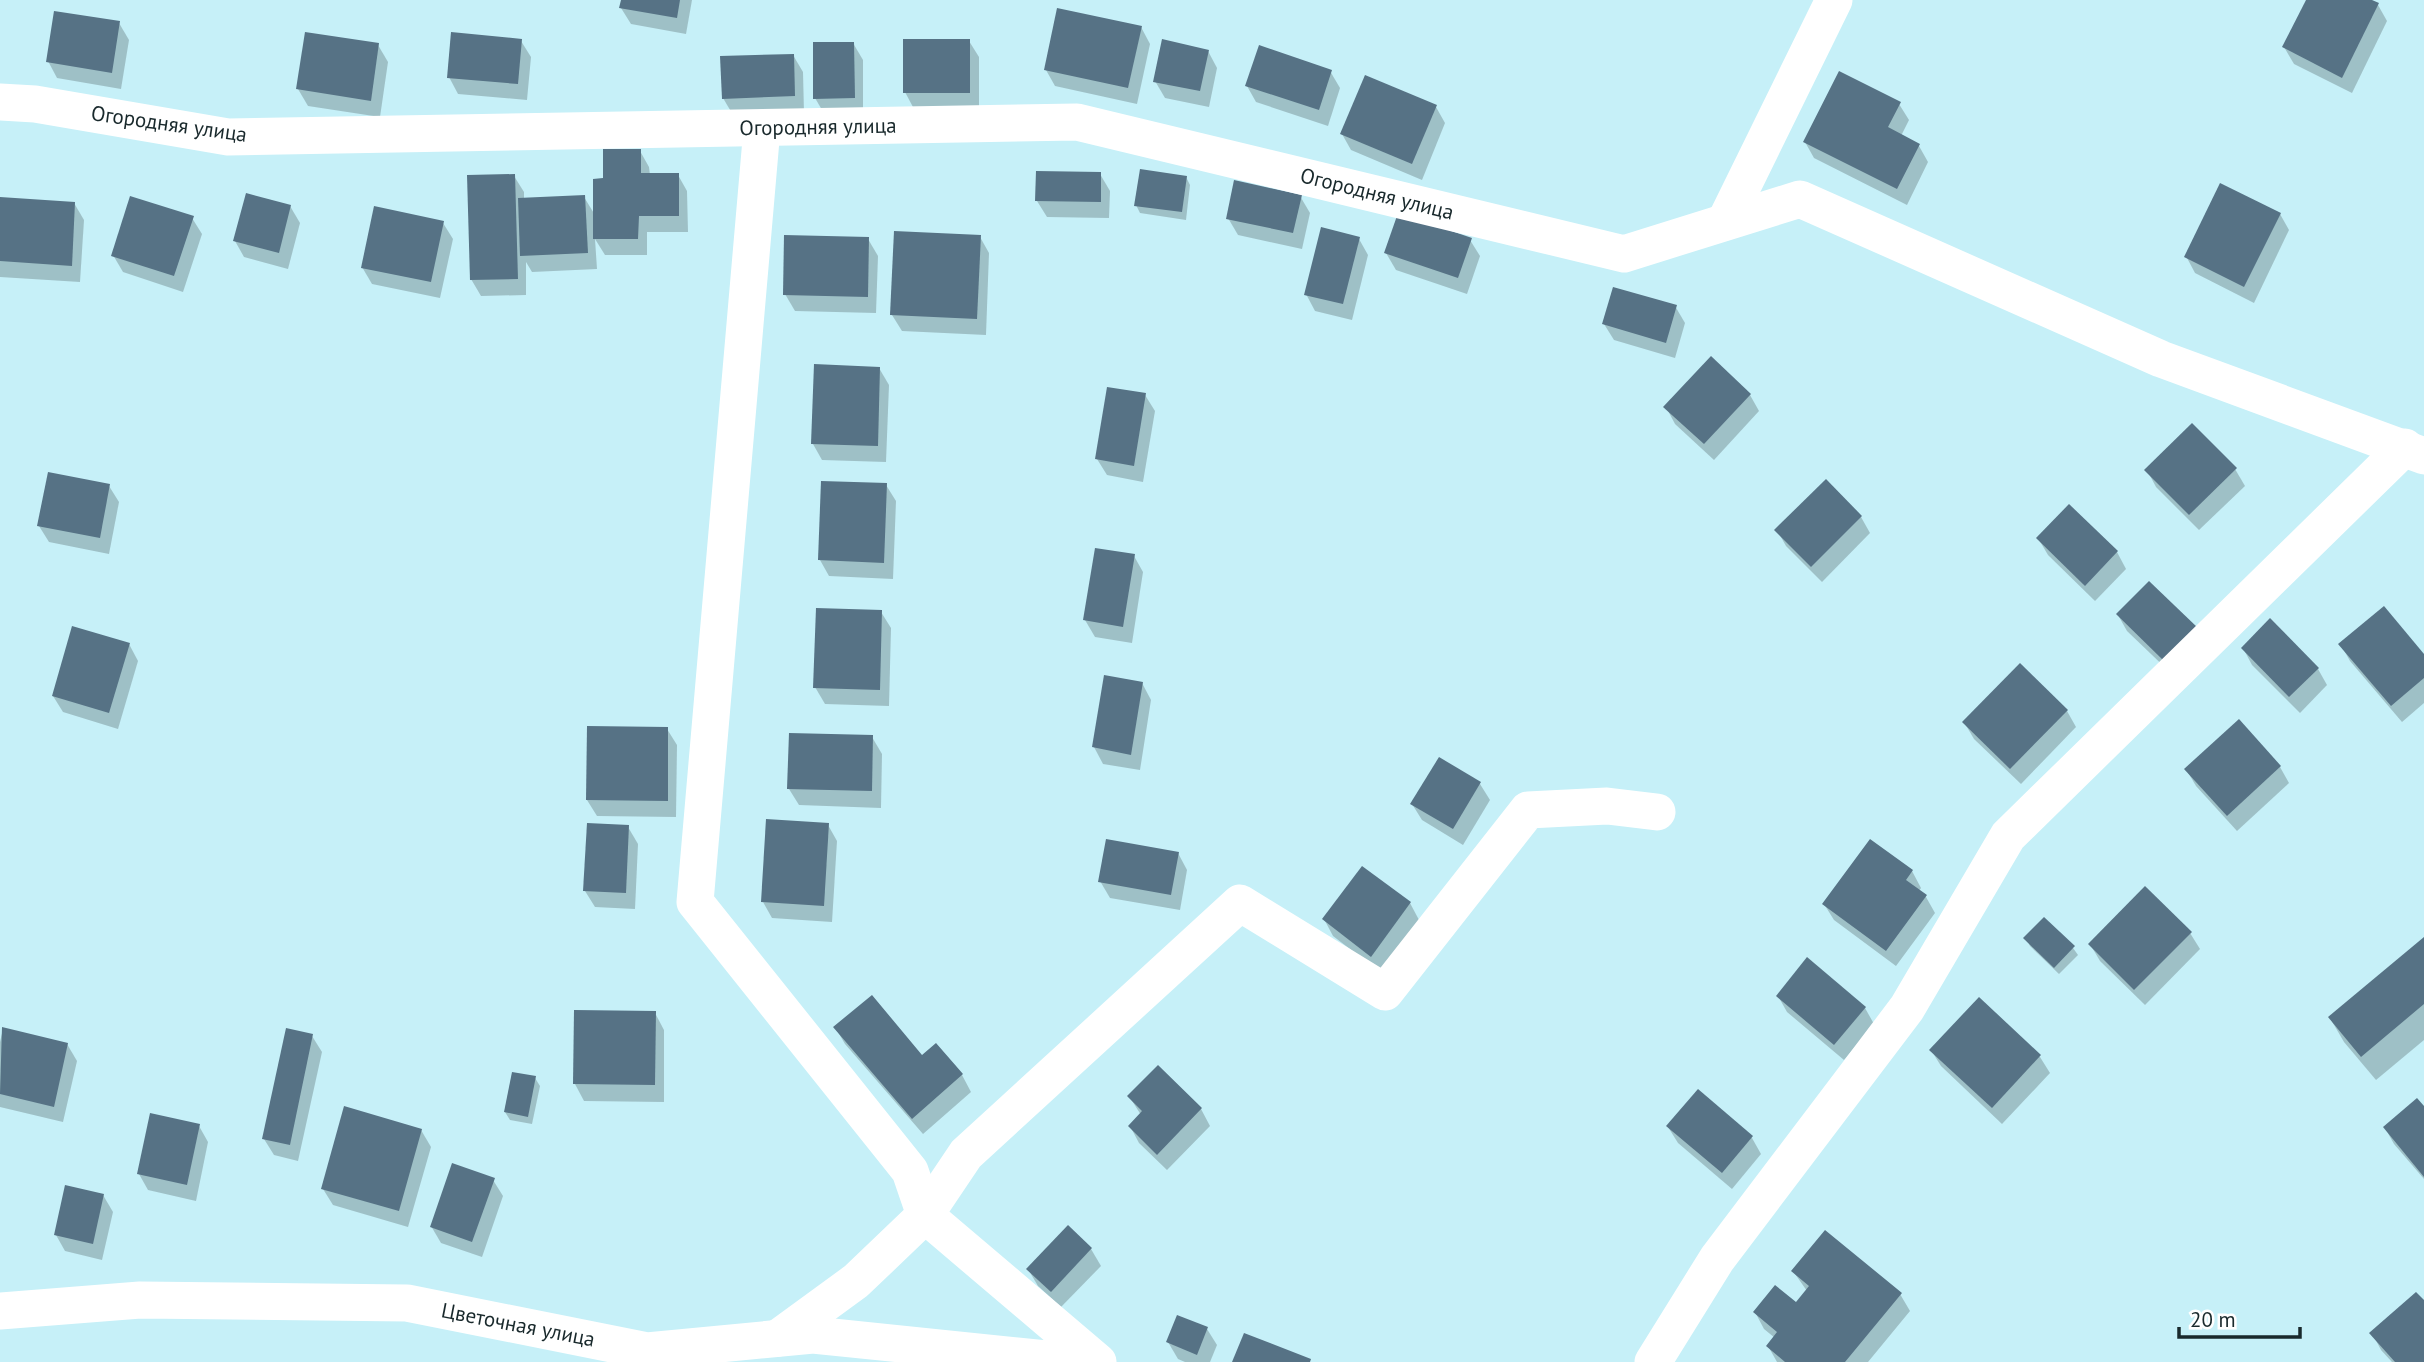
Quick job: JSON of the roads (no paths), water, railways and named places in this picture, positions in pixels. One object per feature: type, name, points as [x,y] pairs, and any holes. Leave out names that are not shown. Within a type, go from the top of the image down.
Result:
[{"type":"street","points":[[1725,222],[1834,0]]},
{"type":"street","name":"Огородняя улица","points":[[0,102],[35,104],[228,137],[1077,122],[1624,254],[1725,222]]},
{"type":"street","points":[[762,128],[695,902],[910,1171],[925,1215],[1098,1362]]},
{"type":"street","points":[[1653,1362],[1717,1259],[1907,1008],[2008,836],[2414,451],[2161,359],[1800,199],[1725,222]]},
{"type":"street","points":[[778,1338],[856,1281],[925,1215],[966,1154],[1240,903],[1385,992],[1528,810],[1607,806],[1657,812]]},
{"type":"street","name":"Цветочная улица","points":[[0,1311],[140,1300],[407,1303],[647,1351],[813,1335],[1076,1362]]}]
